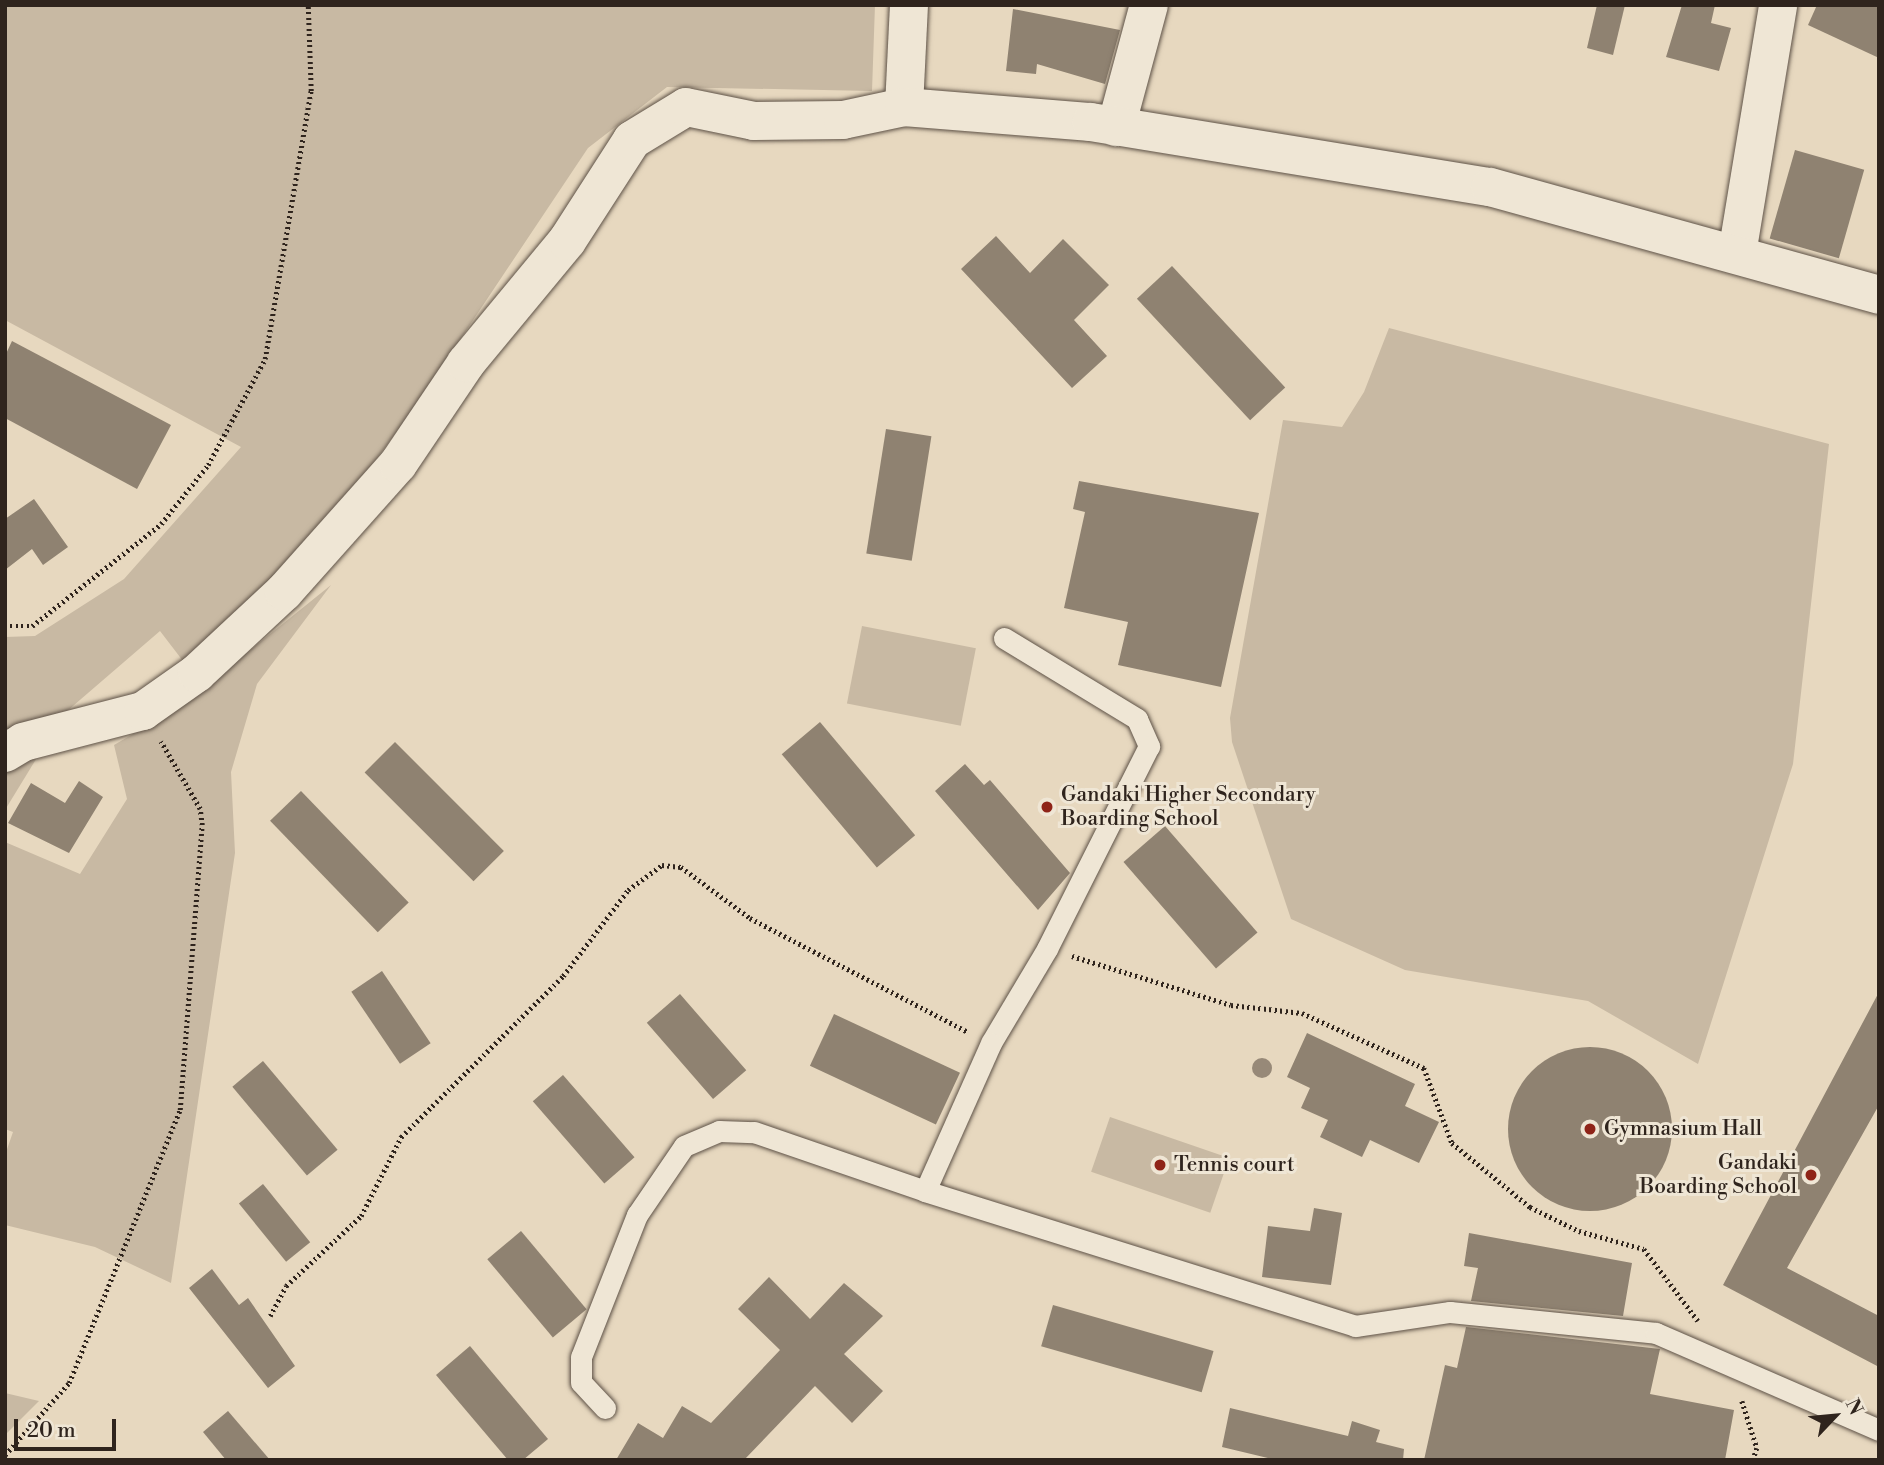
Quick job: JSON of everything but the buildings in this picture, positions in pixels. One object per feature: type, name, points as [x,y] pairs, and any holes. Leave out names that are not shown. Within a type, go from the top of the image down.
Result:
[{"type":"street","points":[[904,107],[909,5]]},
{"type":"street","points":[[1116,127],[1149,5]]},
{"type":"street","points":[[1737,254],[1778,5]]},
{"type":"street","points":[[5,753],[23,742],[143,711],[197,673],[354,519],[466,363],[567,241],[632,139],[685,107],[754,121],[842,120],[904,107],[1116,127],[1490,187],[1879,295]]},
{"type":"lane","points":[[925,1191],[991,1044],[1047,949],[1149,746],[1137,719],[1004,638]]},
{"type":"lane","points":[[605,1408],[581,1382],[581,1357],[638,1215],[684,1146],[719,1131],[754,1132],[925,1191],[1355,1326],[1450,1312],[1656,1333],[1879,1430]]},
{"type":"path","points":[[5,626],[32,626],[161,524],[208,465],[265,359],[311,91],[308,5]]},
{"type":"path","points":[[5,1455],[69,1383],[180,1110],[202,825],[200,809],[143,711]]},
{"type":"path","points":[[270,1316],[286,1286],[361,1216],[401,1137],[563,976],[628,890],[662,865],[681,867],[750,918],[991,1044]]},
{"type":"path","points":[[1047,949],[1231,1005],[1302,1013],[1424,1068],[1452,1143],[1530,1207],[1579,1231],[1644,1249],[1731,1364],[1757,1448],[1753,1460]]},
{"type":"shaded area","points":[[5,5],[875,5],[872,91],[667,87],[588,148],[415,407],[329,523],[183,661],[160,631],[59,718],[5,741],[5,637],[35,636],[124,579],[241,447],[5,320]]},
{"type":"shaded area","points":[[1389,328],[1829,444],[1793,764],[1698,1064],[1588,1001],[1405,970],[1291,919],[1232,742],[1230,718],[1283,420],[1342,427],[1364,392]]},
{"type":"shaded area","points":[[331,585],[257,684],[231,772],[235,853],[171,1283],[95,1247],[5,1225],[5,1155],[13,1132],[5,1129],[5,842],[80,874],[127,799],[114,745],[181,706]]},
{"type":"shaded area","points":[[862,626],[976,648],[961,726],[847,704]]},
{"type":"shaded area","points":[[38,756],[5,810],[5,769]]},
{"type":"shaded area","name":"Tennis court","points":[[1110,1117],[1229,1158],[1210,1213],[1091,1172]]},
{"type":"shaded area","points":[[5,1393],[39,1401],[5,1435]]},
{"type":"place","name":"Gandaki Higher Secondary Boarding School","points":[[1047,807]]},
{"type":"place","name":"Gymnasium Hall","points":[[1590,1129]]},
{"type":"place","name":"Tennis court","points":[[1160,1165]]},
{"type":"place","name":"Gandaki Boarding School","points":[[1811,1175]]}]
